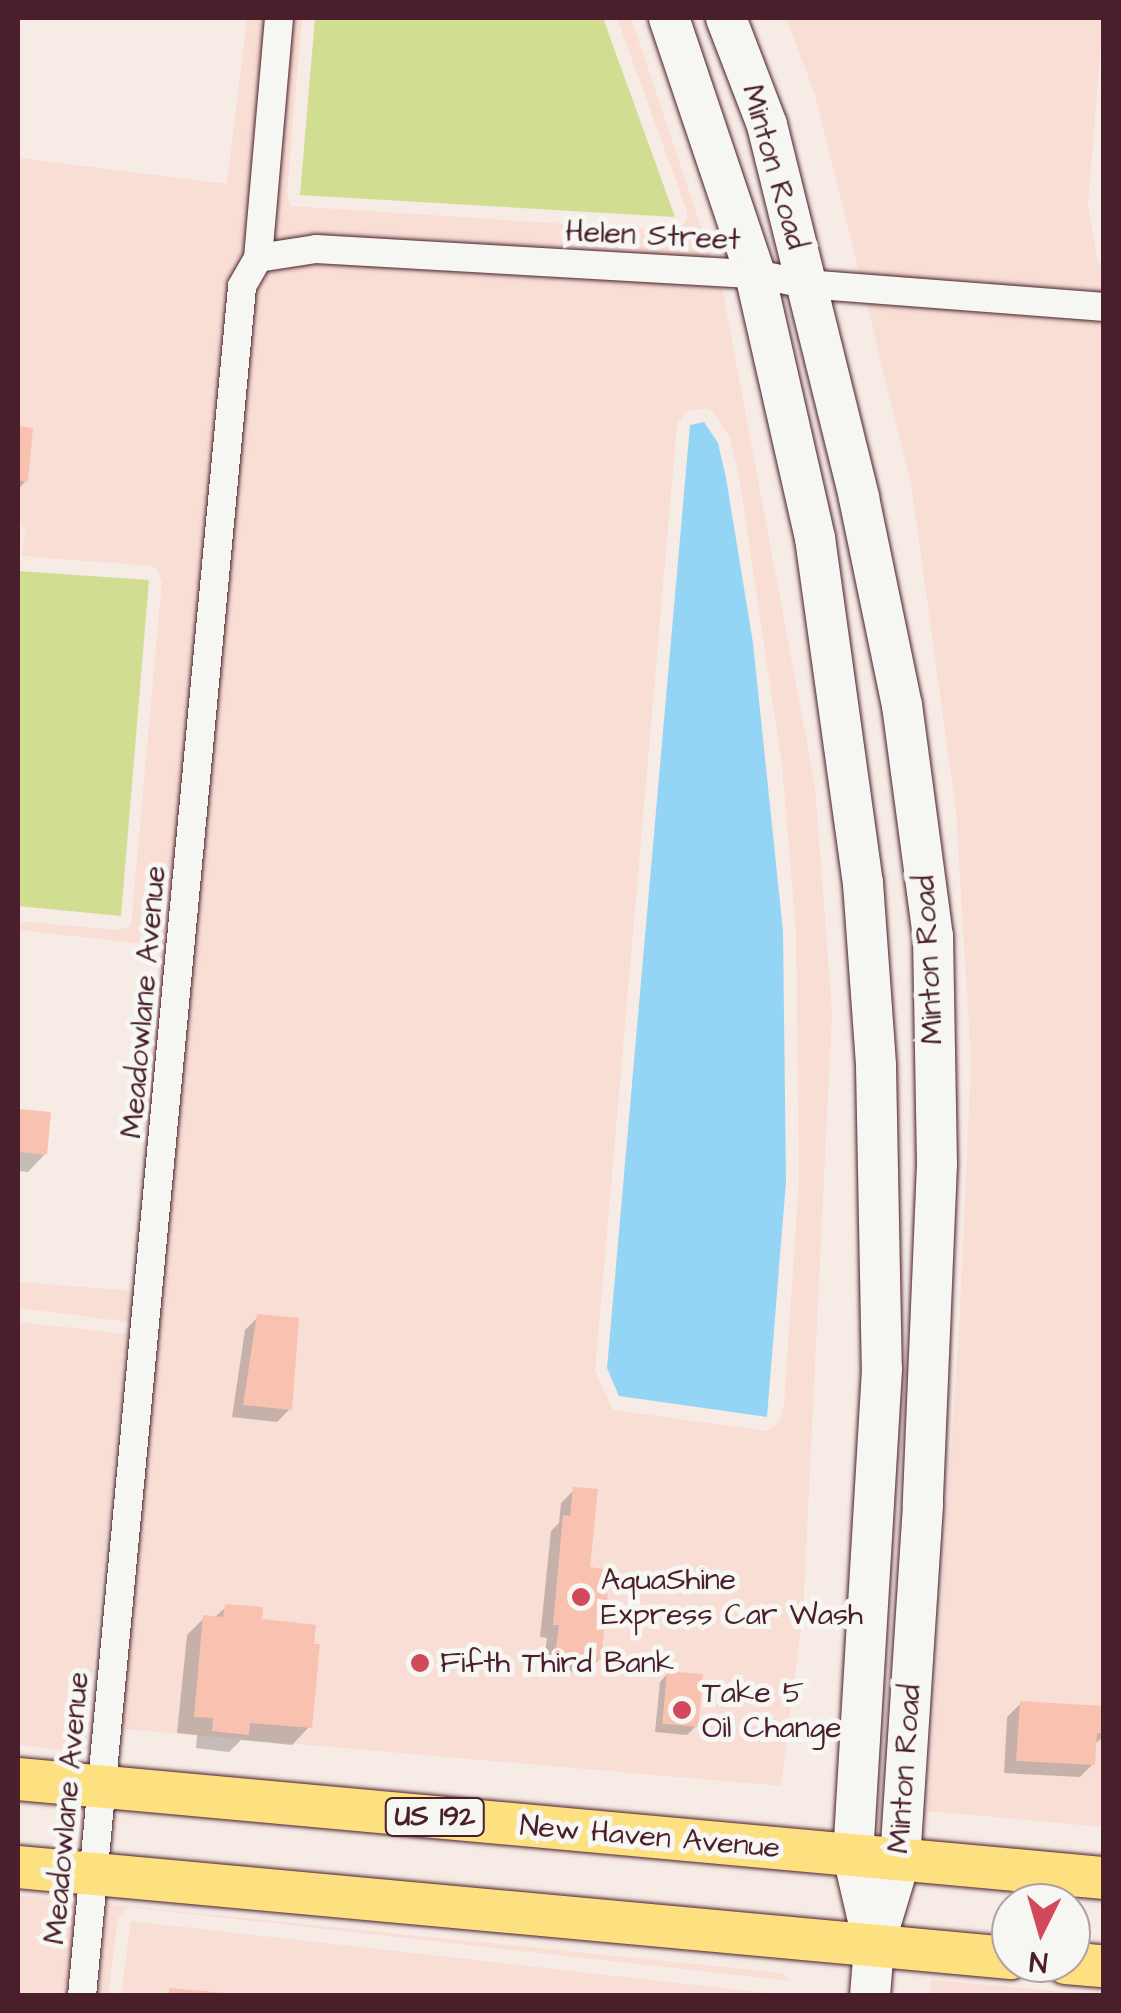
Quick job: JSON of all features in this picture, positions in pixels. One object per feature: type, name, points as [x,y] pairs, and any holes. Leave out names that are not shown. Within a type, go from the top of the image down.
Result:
[{"type":"main road","name":"Minton Road","points":[[669,18],[755,274],[815,538],[863,883],[876,1066],[882,1368],[853,1856],[874,1946]]},
{"type":"main road","name":"Minton Road","points":[[726,18],[767,124],[859,498],[902,705],[933,936],[937,1164],[923,1504],[900,1860],[874,1946]]},
{"type":"main road","name":"New Haven Avenue","points":[[18,1779],[1104,1878]]},
{"type":"main road","points":[[18,1866],[991,1956]]},
{"type":"main road","points":[[870,1996],[874,1946]]},
{"type":"street","name":"Meadowlane Avenue","points":[[82,1996],[242,286],[258,258],[279,18]]},
{"type":"street","name":"Helen Street","points":[[258,258],[316,250],[755,274],[806,284],[1104,307]]},
{"type":"shaded area","points":[[247,18],[302,18],[287,194],[291,206],[674,231],[687,221],[687,211],[617,18],[631,18],[723,292],[815,786],[832,1012],[803,1613],[781,1786],[100,1727],[137,1323],[18,1308],[18,1282],[134,1291],[163,946],[18,930],[18,921],[119,930],[131,925],[162,581],[157,569],[150,566],[22,556],[25,531],[18,520],[18,158],[227,184]],"holes":[[[712,410],[730,438],[739,476],[782,766],[796,930],[799,1180],[784,1405],[779,1422],[767,1431],[613,1410],[595,1371],[677,424],[687,411]]]},
{"type":"shaded area","points":[[786,18],[1103,18],[1088,204],[1098,263],[1104,264],[1103,1827],[928,1811],[959,1328],[971,1061],[956,811],[911,483],[815,95]]},
{"type":"shaded area","points":[[18,1322],[128,1334],[84,1752],[18,1745]]},
{"type":"shaded area","points":[[18,1895],[77,1901],[68,1995],[18,1996]]},
{"type":"shaded area","points":[[107,1904],[783,1973],[790,1981],[129,1907],[118,1919],[108,1995],[98,1995]]},
{"type":"shaded area","points":[[131,1921],[784,1995],[121,1996]]},
{"type":"shaded area","points":[[931,1980],[1103,1995],[930,1995]]},
{"type":"green space","points":[[315,18],[603,18],[675,217],[300,195]]},
{"type":"green space","points":[[18,571],[149,580],[121,916],[18,906]]},
{"type":"water","points":[[704,422],[718,443],[726,478],[753,643],[783,931],[786,1181],[767,1417],[619,1396],[607,1368],[690,425]]},
{"type":"building","points":[[18,426],[33,428],[28,482],[18,480]]},
{"type":"building","points":[[18,1109],[51,1112],[47,1155],[18,1152]]},
{"type":"building","points":[[257,1314],[299,1318],[292,1410],[243,1405]]},
{"type":"building","name":"AquaShine Express Car Wash","points":[[573,1487],[598,1489],[590,1567],[610,1570],[601,1660],[555,1655],[559,1625],[553,1625],[563,1515],[570,1516]]},
{"type":"building","points":[[225,1604],[263,1607],[262,1619],[316,1625],[314,1644],[320,1644],[312,1728],[250,1723],[249,1735],[212,1731],[213,1718],[194,1717],[203,1615],[223,1617]]},
{"type":"building","name":"Take 5 Oil Change","points":[[667,1671],[703,1674],[698,1727],[662,1724]]},
{"type":"building","points":[[1020,1701],[1104,1706],[1104,1733],[1097,1733],[1095,1765],[1016,1761]]},
{"type":"building","points":[[169,1988],[225,1993],[225,1996],[169,1996]]},
{"type":"place","name":"AquaShine Express Car Wash","points":[[581,1597]]},
{"type":"place","name":"Fifth Third Bank","points":[[420,1663]]},
{"type":"place","name":"Take 5 Oil Change","points":[[682,1710]]}]
